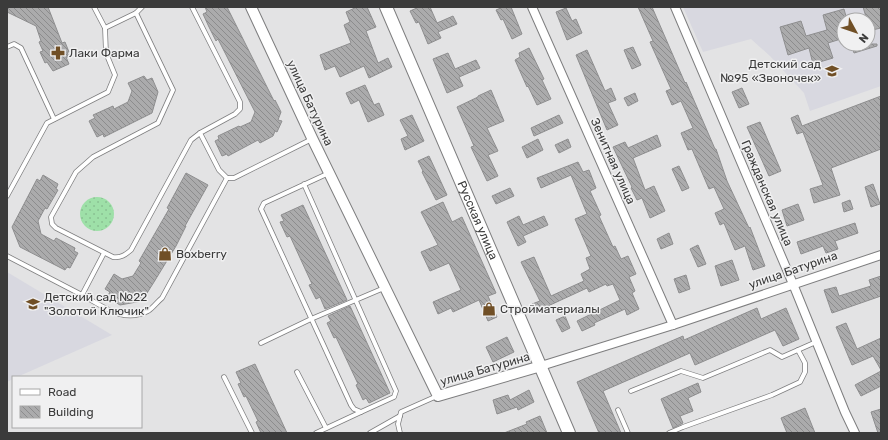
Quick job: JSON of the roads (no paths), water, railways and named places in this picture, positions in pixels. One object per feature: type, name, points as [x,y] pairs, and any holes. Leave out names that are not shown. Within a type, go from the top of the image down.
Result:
[{"type":"main road","name":"Русская улица","points":[[386,7],[569,433]]},
{"type":"street","name":"улица Батурина","points":[[251,7],[312,138],[438,396],[673,325],[881,254]]},
{"type":"street","name":"Зенитная улица","points":[[532,7],[673,325]]},
{"type":"street","name":"Гражданская улица","points":[[675,7],[855,433]]},
{"type":"lane","points":[[7,196],[47,123],[108,92],[114,75],[106,53],[105,28],[94,7]]},
{"type":"lane","points":[[105,28],[136,13],[142,7]]},
{"type":"lane","points":[[136,13],[173,90],[158,123],[93,157],[76,172],[51,217],[52,224],[56,228],[113,258],[119,258],[131,250],[191,140],[200,133],[236,114],[240,109],[240,102],[192,7]]},
{"type":"lane","points":[[7,47],[14,44],[21,48],[54,120]]},
{"type":"lane","points":[[200,133],[219,170],[227,178],[238,177],[312,138]]},
{"type":"lane","points":[[329,173],[264,203],[261,209],[351,405],[354,409],[361,412]]},
{"type":"lane","points":[[7,256],[118,315],[131,316],[148,311],[162,298],[227,178]]},
{"type":"lane","points":[[304,184],[396,391],[394,397],[316,433]]},
{"type":"lane","points":[[82,295],[104,253]]},
{"type":"lane","points":[[261,343],[311,319],[385,288]]},
{"type":"lane","points":[[631,391],[681,371],[703,378],[770,350],[782,357],[816,342]]},
{"type":"lane","points":[[669,433],[772,395],[800,382],[805,372],[805,363],[798,350]]},
{"type":"lane","points":[[297,372],[326,428]]},
{"type":"lane","points":[[224,377],[252,433]]},
{"type":"lane","points":[[400,433],[398,424],[401,412],[438,396]]},
{"type":"lane","points":[[618,410],[628,433]]},
{"type":"lane","points":[[370,433],[400,416]]},
{"type":"place","name":"Лаки Фарма","points":[[58,53]]},
{"type":"place","name":"Детский сад №95 «Звоночек»","points":[[832,71]]},
{"type":"place","name":"Boxberry","points":[[165,254]]},
{"type":"place","name":"Детский сад №22 \"Золотой Ключик\"","points":[[33,304]]},
{"type":"place","name":"Стройматериалы","points":[[489,309]]}]
